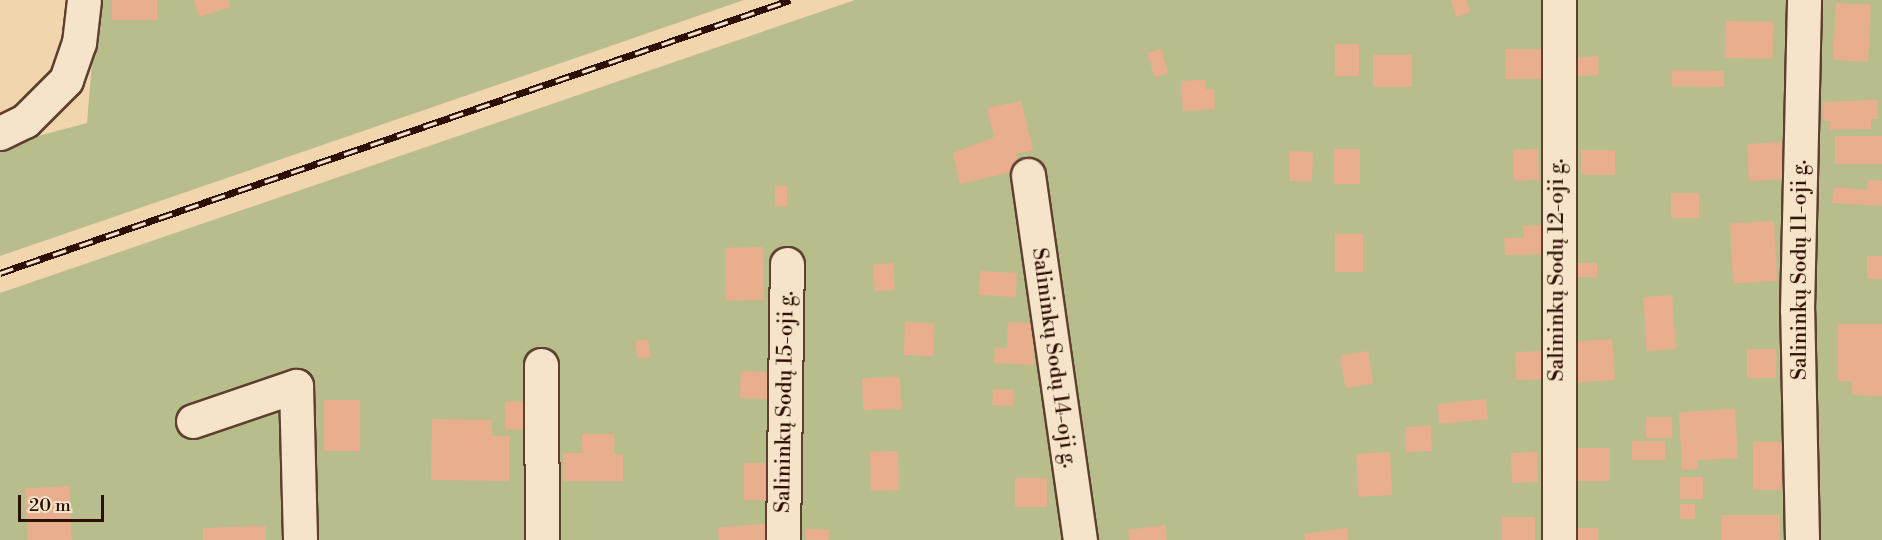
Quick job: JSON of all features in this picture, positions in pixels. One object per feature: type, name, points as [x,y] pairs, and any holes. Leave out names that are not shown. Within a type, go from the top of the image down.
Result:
[{"type":"street","points":[[0,134],[25,121],[66,80],[79,43],[84,0]]},
{"type":"street","name":"Salininkų Sodų 12-oji g.","points":[[1559,0],[1559,540]]},
{"type":"street","name":"Salininkų Sodų 11-oji g.","points":[[1802,540],[1797,310],[1804,0]]},
{"type":"street","name":"Salininkų Sodų 14-oji g.","points":[[1028,176],[1080,540]]},
{"type":"street","name":"Salininkų Sodų 15-oji g.","points":[[783,540],[787,264]]},
{"type":"street","points":[[541,365],[542,540]]},
{"type":"street","points":[[193,421],[296,386],[300,540]]},
{"type":"green space","points":[[97,0],[744,0],[0,256],[0,146],[87,123]]},
{"type":"green space","points":[[855,0],[1882,0],[1882,540],[0,540],[0,293]]},
{"type":"building","points":[[112,0],[157,0],[157,20],[112,20]]},
{"type":"building","points":[[194,0],[228,0],[230,7],[199,17]]},
{"type":"building","points":[[1451,0],[1466,0],[1470,12],[1456,17]]},
{"type":"building","points":[[1836,3],[1871,5],[1868,62],[1833,60]]},
{"type":"building","points":[[1726,21],[1773,22],[1772,59],[1725,58]]},
{"type":"building","points":[[1335,44],[1359,44],[1359,76],[1335,76]]},
{"type":"building","points":[[1161,49],[1168,73],[1154,77],[1148,53]]},
{"type":"building","points":[[1506,49],[1544,49],[1544,79],[1506,79]]},
{"type":"building","points":[[1373,55],[1412,55],[1412,87],[1373,87]]},
{"type":"building","points":[[1598,56],[1599,75],[1577,76],[1576,57]]},
{"type":"building","points":[[1672,70],[1724,71],[1724,87],[1672,86]]},
{"type":"building","points":[[1205,80],[1205,89],[1214,89],[1215,109],[1183,111],[1181,81]]},
{"type":"building","points":[[1877,100],[1878,119],[1871,119],[1871,129],[1830,130],[1830,121],[1824,121],[1823,102]]},
{"type":"building","points":[[1021,101],[1033,150],[1016,154],[1020,170],[960,184],[953,153],[994,137],[987,108]]},
{"type":"building","points":[[1835,136],[1882,136],[1882,164],[1835,164]]},
{"type":"building","points":[[1786,142],[1788,179],[1749,181],[1747,144]]},
{"type":"building","points":[[1334,149],[1360,149],[1360,184],[1334,184]]},
{"type":"building","points":[[1538,149],[1539,180],[1514,181],[1513,150]]},
{"type":"building","points":[[1581,150],[1615,150],[1615,175],[1581,175]]},
{"type":"building","points":[[1290,151],[1313,152],[1312,182],[1289,181]]},
{"type":"building","points":[[1868,180],[1882,181],[1882,206],[1832,203],[1834,187],[1867,190]]},
{"type":"building","points":[[775,186],[787,186],[787,206],[775,206]]},
{"type":"building","points":[[1671,193],[1699,193],[1699,218],[1671,218]]},
{"type":"building","points":[[1774,221],[1777,281],[1733,283],[1730,223]]},
{"type":"building","points":[[1542,225],[1542,254],[1505,255],[1504,238],[1524,238],[1523,226]]},
{"type":"building","points":[[1335,234],[1363,234],[1363,272],[1335,272]]},
{"type":"building","points":[[763,247],[764,300],[726,301],[725,248]]},
{"type":"building","points":[[1867,256],[1882,256],[1882,279],[1867,279]]},
{"type":"building","points":[[893,263],[895,290],[875,291],[873,264]]},
{"type":"building","points":[[1575,263],[1597,263],[1597,277],[1575,277]]},
{"type":"building","points":[[980,271],[1017,273],[1016,297],[979,295]]},
{"type":"building","points":[[1672,295],[1676,349],[1647,351],[1643,297]]},
{"type":"building","points":[[905,322],[934,323],[933,356],[904,355]]},
{"type":"building","points":[[1008,322],[1035,323],[1034,365],[994,363],[995,347],[1007,348]]},
{"type":"building","points":[[1838,324],[1882,324],[1882,396],[1852,395],[1852,381],[1838,381]]},
{"type":"building","points":[[648,339],[651,357],[638,359],[635,341]]},
{"type":"building","points":[[1612,339],[1615,380],[1576,383],[1573,342]]},
{"type":"building","points":[[1747,349],[1776,349],[1776,378],[1747,378]]},
{"type":"building","points":[[1368,351],[1373,384],[1346,388],[1340,355]]},
{"type":"building","points":[[1542,351],[1543,379],[1516,380],[1515,352]]},
{"type":"building","points":[[741,371],[770,372],[769,399],[740,398]]},
{"type":"building","points":[[900,377],[901,409],[863,410],[862,378]]},
{"type":"building","points":[[993,389],[1014,390],[1013,406],[992,405]]},
{"type":"building","points":[[1486,399],[1488,419],[1439,424],[1437,404]]},
{"type":"building","points":[[324,400],[360,400],[360,451],[324,451]]},
{"type":"building","points":[[531,401],[532,429],[506,430],[505,402]]},
{"type":"building","points":[[1735,409],[1738,458],[1698,460],[1698,469],[1682,470],[1679,412]]},
{"type":"building","points":[[1646,417],[1672,417],[1672,438],[1646,438]]},
{"type":"building","points":[[432,419],[492,420],[492,436],[509,436],[509,481],[431,480]]},
{"type":"building","points":[[1431,426],[1432,451],[1406,452],[1405,427]]},
{"type":"building","points":[[582,434],[614,434],[614,454],[623,454],[623,481],[563,481],[563,453],[582,453]]},
{"type":"building","points":[[1632,441],[1665,441],[1665,460],[1632,460]]},
{"type":"building","points":[[1753,442],[1781,442],[1781,490],[1753,490]]},
{"type":"building","points":[[1568,448],[1610,448],[1610,481],[1568,481]]},
{"type":"building","points":[[870,451],[898,451],[899,490],[871,490]]},
{"type":"building","points":[[1390,452],[1392,495],[1358,497],[1356,454]]},
{"type":"building","points":[[1537,452],[1538,482],[1512,483],[1511,453]]},
{"type":"building","points":[[744,463],[765,463],[765,500],[744,500]]},
{"type":"building","points":[[1680,477],[1703,477],[1703,499],[1680,499]]},
{"type":"building","points":[[1015,478],[1047,478],[1047,507],[1015,507]]},
{"type":"building","points":[[69,486],[72,540],[28,540],[25,488]]},
{"type":"building","points":[[1680,504],[1695,504],[1695,519],[1680,519]]},
{"type":"building","points":[[1722,515],[1780,515],[1780,540],[1722,540]]},
{"type":"building","points":[[1502,517],[1535,517],[1535,540],[1502,540]]},
{"type":"building","points":[[765,524],[766,540],[719,540],[718,527]]},
{"type":"building","points":[[1165,525],[1167,540],[1130,540],[1128,530]]},
{"type":"building","points":[[266,526],[266,540],[203,540],[203,528]]},
{"type":"building","points":[[1347,528],[1348,540],[1305,540],[1304,534]]},
{"type":"building","points":[[1573,528],[1598,528],[1598,540],[1573,540]]},
{"type":"building","points":[[806,529],[829,530],[829,540],[806,540]]},
{"type":"railway","points":[[0,273],[790,0]]}]
